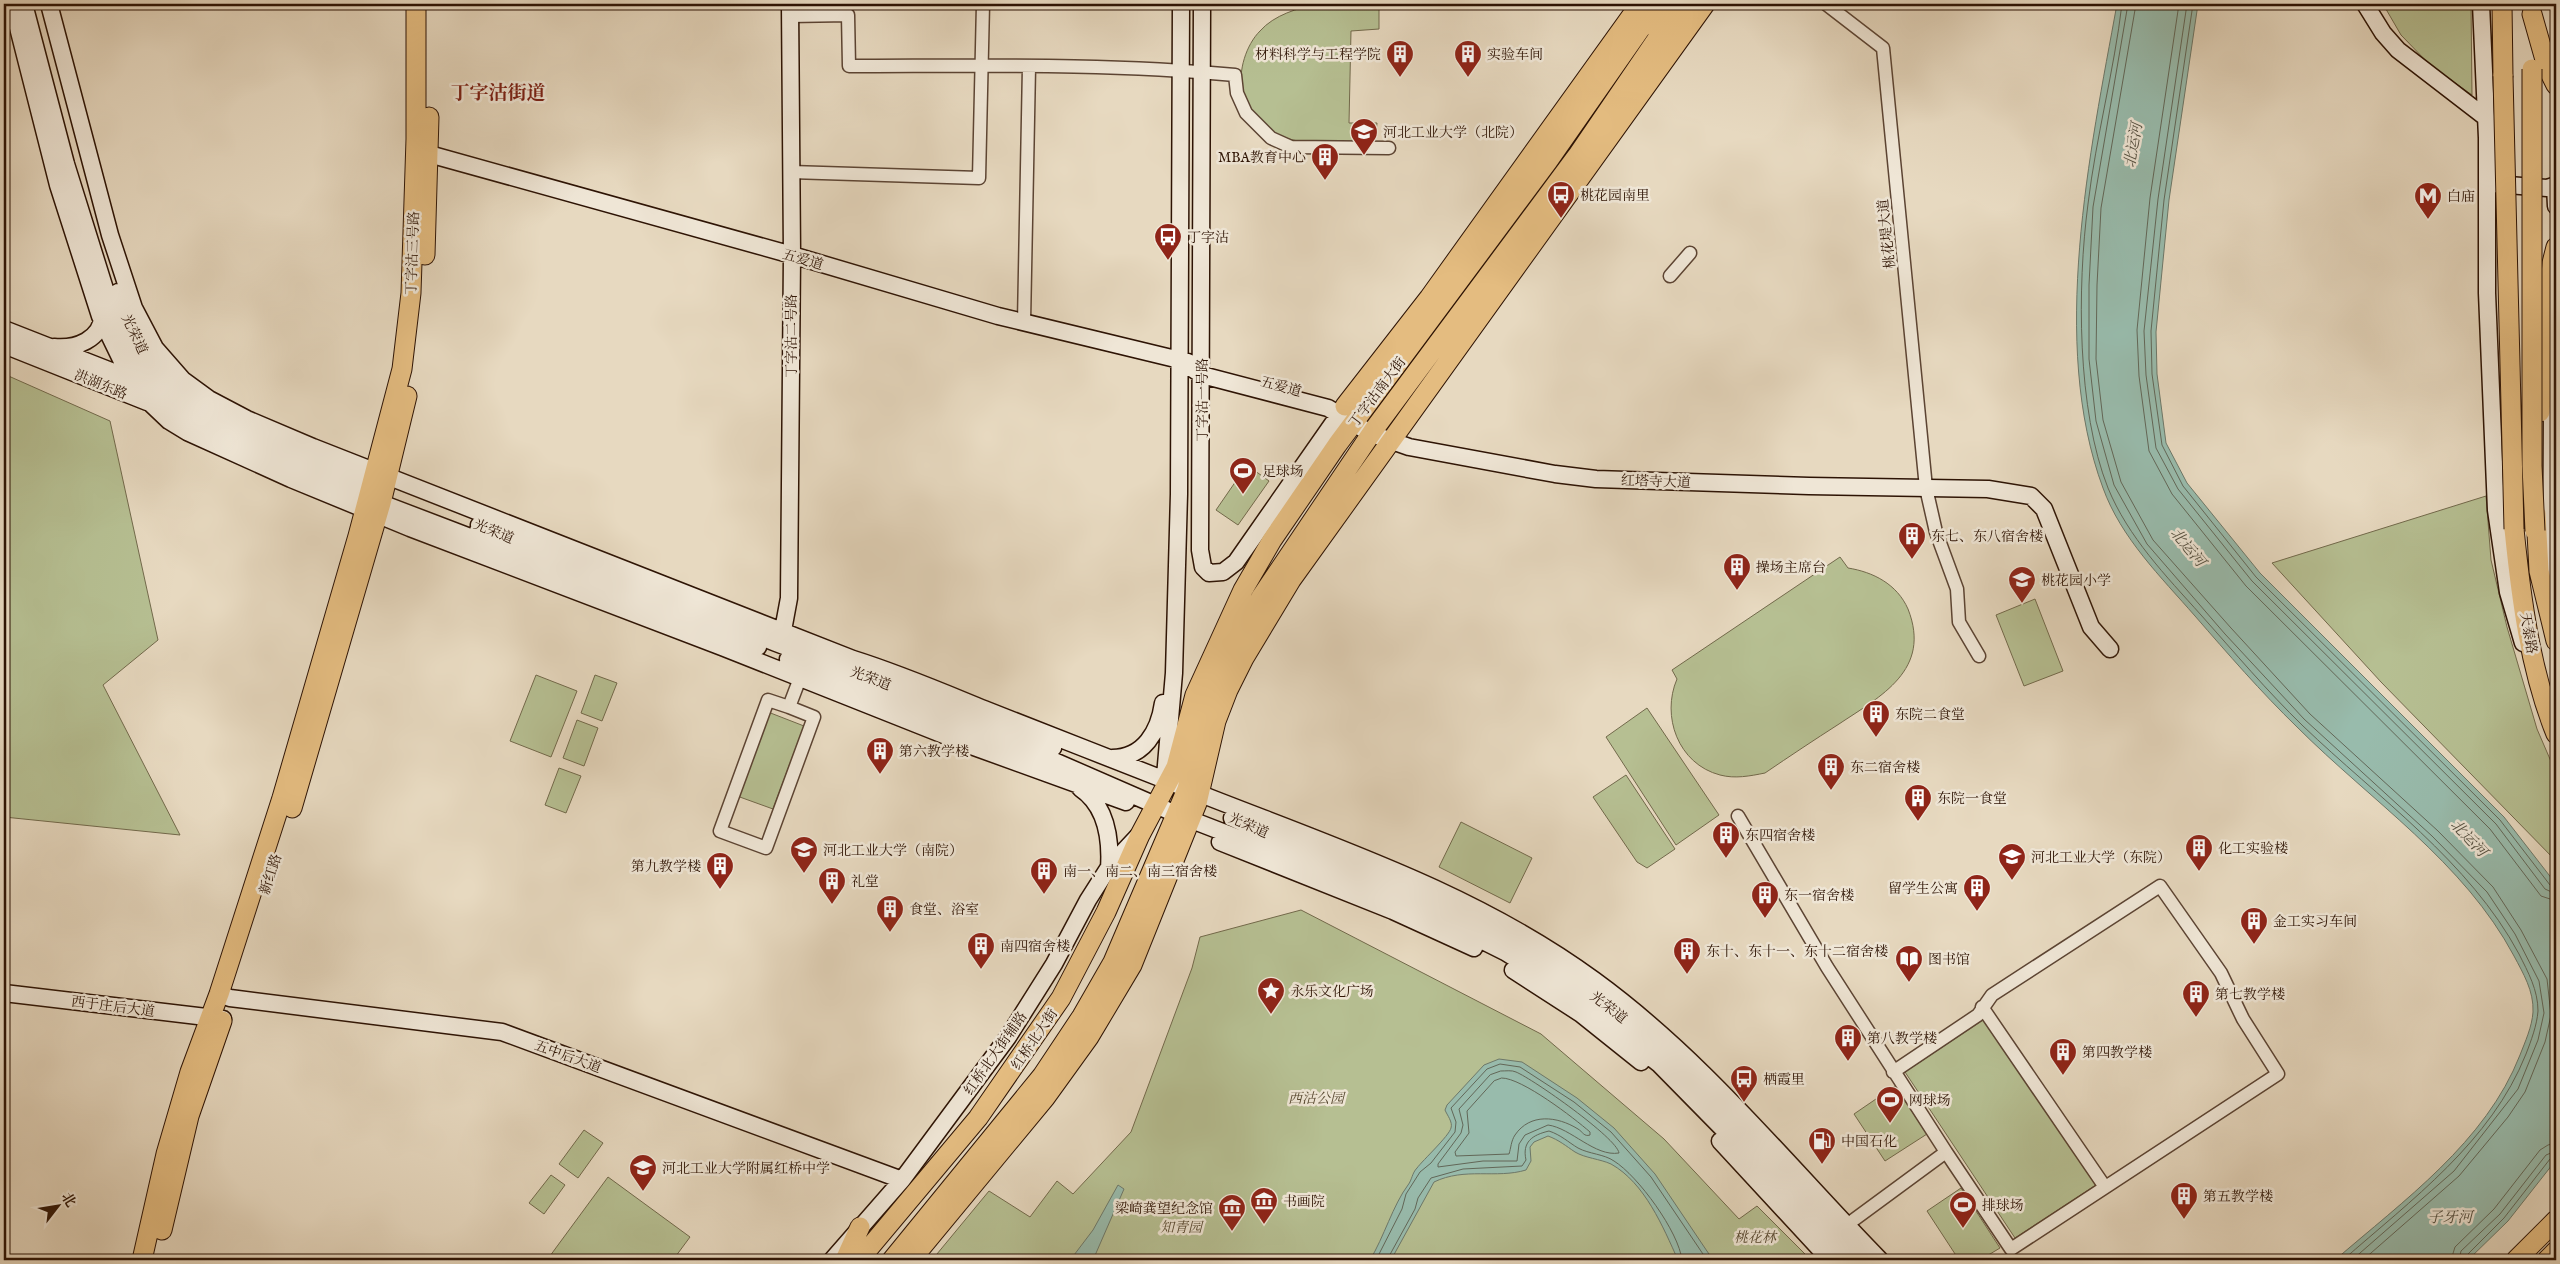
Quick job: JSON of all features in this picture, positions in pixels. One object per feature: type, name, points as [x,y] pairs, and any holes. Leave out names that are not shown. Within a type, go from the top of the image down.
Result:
[{"type":"highway","points":[[1651,31],[1658,4]]},
{"type":"highway","points":[[1651,31],[1682,4]]},
{"type":"main road","points":[[12,4],[58,185],[102,323],[151,376],[183,380],[216,403],[376,493]]},
{"type":"main road","name":"光荣道","points":[[24,4],[66,164],[114,321],[129,353],[151,376],[169,402],[198,422],[255,450],[376,493],[774,648],[1161,794]]},
{"type":"main road","name":"光荣道","points":[[39,4],[78,158],[126,318],[151,376]]},
{"type":"main road","points":[[49,4],[122,270],[145,330],[151,376],[148,402],[169,421],[187,432],[376,493],[774,648],[853,660],[900,674],[1111,758],[1161,794],[1187,808],[1402,915],[1478,949],[1581,1014],[1675,1093],[1832,1236],[1880,1260]]},
{"type":"main road","name":"丁字沽三号路","points":[[376,493],[402,369],[411,293],[416,139],[416,4]]},
{"type":"main road","name":"丁字沽三号路","points":[[376,493],[412,375],[420,328],[425,278],[429,154],[428,4]]},
{"type":"main road","name":"丁字沽一号路","points":[[1161,794],[1174,650],[1179,494],[1181,4]]},
{"type":"main road","name":"丁字沽一号路","points":[[1202,4],[1199,246],[1202,370],[1200,550],[1203,567],[1209,572],[1223,572],[1236,562],[1349,414]]},
{"type":"main road","points":[[1349,414],[1429,298],[1640,4]]},
{"type":"main road","points":[[911,1260],[1045,1098],[1089,1037],[1132,965],[1228,690],[1244,658],[1297,571],[1705,4]]},
{"type":"main road","points":[[2365,4],[2383,32],[2398,50],[2485,117]]},
{"type":"main road","points":[[2481,4],[2487,180],[2486,274],[2496,510],[2508,592],[2537,678]]},
{"type":"main road","name":"天泰路","points":[[2502,4],[2514,529],[2519,574],[2537,678],[2556,734]]},
{"type":"main road","points":[[2532,9],[2546,67],[2556,85]]},
{"type":"main road","points":[[2532,9],[2532,466],[2535,531]]},
{"type":"main road","name":"丁字沽二号路","points":[[774,648],[789,598],[792,255],[790,10]]},
{"type":"main road","name":"丁字沽南大街","points":[[1161,794],[1180,758],[1195,695],[1243,590],[1349,414],[1473,263],[1651,31]]},
{"type":"main road","name":"丁字沽南大街","points":[[1187,808],[1202,716],[1231,650],[1261,597],[1293,547],[1374,431],[1576,156],[1651,31]]},
{"type":"main road","name":"五爱道","points":[[429,154],[1024,322],[1179,360],[1202,370],[1317,396],[1349,414]]},
{"type":"main road","points":[[2487,180],[2498,185],[2547,188],[2556,185],[2556,206]]},
{"type":"main road","points":[[2535,531],[2542,384],[2552,263],[2556,247]]},
{"type":"main road","points":[[1429,298],[1473,263]]},
{"type":"main road","points":[[48,346],[73,347],[84,343],[98,330],[102,323],[102,286]]},
{"type":"main road","name":"洪湖东路","points":[[4,329],[48,346],[151,376],[190,401]]},
{"type":"main road","name":"洪湖东路","points":[[4,345],[198,422]]},
{"type":"main road","points":[[2551,614],[2552,408],[2556,345]]},
{"type":"main road","name":"光荣道","points":[[190,401],[246,431],[376,493]]},
{"type":"main road","name":"红塔寺大道","points":[[1349,414],[1374,431],[1410,447],[1596,480],[1988,489],[2030,496],[2044,509],[2091,627],[2110,649]]},
{"type":"main road","name":"新红路","points":[[155,1260],[189,1116],[216,1018],[376,493]]},
{"type":"main road","name":"天泰路","points":[[2535,531],[2539,571],[2551,614],[2556,641]]},
{"type":"main road","points":[[774,648],[800,678],[974,747],[1072,782],[1161,794],[1187,808]]},
{"type":"main road","name":"光荣道","points":[[774,648],[1052,760],[1161,794]]},
{"type":"main road","points":[[1111,758],[1133,754],[1145,745],[1153,734],[1162,714],[1174,650]]},
{"type":"main road","points":[[1072,782],[1087,792],[1102,814],[1109,838],[1106,912]]},
{"type":"main road","name":"红桥北大街","points":[[859,1260],[972,1125],[1061,998],[1106,912],[1140,835],[1161,794]]},
{"type":"main road","name":"光荣道","points":[[1187,808],[1434,903],[1500,936],[1561,972],[1602,1001],[1675,1062],[1730,1116],[1832,1236],[1847,1260]]},
{"type":"main road","name":"红桥北大街","points":[[892,1260],[1042,1076],[1082,1016],[1113,962],[1187,808]]},
{"type":"main road","name":"红桥北大街辅路","points":[[832,1260],[902,1180],[1008,1037],[1054,964],[1088,900],[1109,868],[1140,835]]},
{"type":"main road","name":"西于庄后大道","points":[[4,993],[216,1018]]},
{"type":"main road","name":"五中后大道","points":[[224,996],[502,1032],[902,1180]]},
{"type":"main road","name":"新红路","points":[[142,1260],[166,1154],[190,1072],[216,1018]]},
{"type":"main road","points":[[2516,1260],[2556,1220]]},
{"type":"main road","points":[[845,1260],[860,1227]]},
{"type":"main road","points":[[1830,1260],[1832,1236]]},
{"type":"main road","name":"光荣道","points":[[1832,1236],[1863,1260]]},
{"type":"main road","points":[[2547,1260],[2556,1251]]},
{"type":"street","points":[[791,172],[979,178],[982,4]]},
{"type":"street","name":"桃花堤大道","points":[[1826,4],[1883,48],[1926,488],[1936,532],[1957,589],[1959,622],[1978,656]]},
{"type":"street","points":[[790,10],[848,15],[849,66],[981,66],[1180,70],[1235,75],[1237,93],[1246,113],[1271,138],[1292,147],[1389,148]]},
{"type":"street","points":[[1024,322],[1029,67]]},
{"type":"street","points":[[1670,276],[1690,253]]},
{"type":"street","points":[[788,707],[800,678]]},
{"type":"street","points":[[768,700],[788,707],[814,717],[766,848],[720,831],[768,700]]},
{"type":"street","points":[[1738,816],[1827,967],[1893,1072],[2011,1249],[2278,1074],[2243,1019],[2215,965],[2160,886],[1992,995],[1978,1015],[1893,1072]]},
{"type":"street","points":[[1982,1007],[2105,1187]]},
{"type":"street","points":[[1832,1236],[1946,1152]]},
{"type":"green space","points":[[1318,4],[1379,7],[1379,29],[1351,31],[1349,123],[1377,123],[1375,142],[1314,143],[1302,142],[1281,136],[1262,123],[1251,111],[1244,98],[1241,83],[1242,67],[1247,51],[1255,37],[1266,25],[1279,16]]},
{"type":"green space","points":[[2383,4],[2471,4],[2472,95],[2430,65],[2401,35]]},
{"type":"green space","points":[[4,374],[110,421],[158,640],[103,685],[180,835],[4,817]]},
{"type":"green space","name":"足球场","points":[[1247,465],[1269,481],[1238,525],[1216,510]]},
{"type":"green space","points":[[2486,496],[2491,560],[2507,627],[2537,729],[2556,773],[2556,861],[2381,682],[2272,563]]},
{"type":"green space","points":[[1840,557],[1848,568],[1875,576],[1891,586],[1908,609],[1914,630],[1913,649],[1908,665],[1898,679],[1871,703],[1765,773],[1731,777],[1705,769],[1693,761],[1684,750],[1672,723],[1671,708],[1677,679],[1672,670]]},
{"type":"green space","points":[[2035,599],[2063,671],[2024,686],[1996,615]]},
{"type":"green space","points":[[536,675],[577,691],[551,757],[510,741]]},
{"type":"green space","points":[[595,675],[617,683],[602,721],[581,713]]},
{"type":"green space","points":[[1647,708],[1719,815],[1676,845],[1606,737]]},
{"type":"green space","points":[[768,712],[804,726],[773,809],[737,796]]},
{"type":"green space","points":[[577,720],[598,728],[584,766],[563,758]]},
{"type":"green space","points":[[559,768],[581,776],[566,813],[545,805]]},
{"type":"green space","points":[[1626,775],[1675,849],[1647,868],[1637,862],[1593,797]]},
{"type":"green space","points":[[1461,822],[1532,858],[1510,903],[1439,867]]},
{"type":"green space","name":"西沽公园","points":[[1301,910],[1541,1034],[1664,1139],[1739,1219],[1757,1206],[1811,1260],[932,1260],[989,1191],[1030,1217],[1057,1181],[1073,1194],[1131,1132],[1192,968],[1200,937]]},
{"type":"green space","points":[[1989,1016],[2099,1183],[2015,1238],[1905,1072]]},
{"type":"green space","name":"网球场","points":[[1895,1086],[1927,1134],[1885,1161],[1854,1114]]},
{"type":"green space","points":[[584,1130],[603,1143],[578,1178],[559,1164]]},
{"type":"green space","points":[[551,1175],[565,1185],[544,1214],[529,1203]]},
{"type":"green space","points":[[608,1177],[690,1237],[673,1260],[547,1260]]},
{"type":"green space","name":"排球场","points":[[1961,1188],[2000,1248],[1980,1260],[1959,1260],[1927,1211]]},
{"type":"water","name":"子牙河","points":[[2117,4],[2198,4],[2169,200],[2156,332],[2157,374],[2166,443],[2187,483],[2260,573],[2504,817],[2556,884],[2556,1160],[2508,1221],[2468,1260],[2335,1260],[2440,1168],[2464,1143],[2486,1115],[2505,1086],[2530,1029],[2533,1004],[2524,976],[2493,922],[2443,862],[2284,714],[2232,659],[2143,556],[2120,524],[2111,506],[2103,488],[2087,432],[2079,372],[2077,310],[2080,247],[2086,184]]},
{"type":"water","points":[[1499,1059],[1522,1062],[1577,1098],[1614,1128],[1655,1174],[1713,1260],[1678,1260],[1652,1207],[1634,1182],[1611,1164],[1579,1154],[1548,1136],[1534,1142],[1530,1147],[1531,1161],[1526,1170],[1503,1174],[1457,1175],[1434,1182],[1391,1260],[1370,1260],[1415,1170],[1441,1142],[1451,1128],[1451,1121],[1445,1110],[1447,1105],[1484,1065]]},
{"type":"water","points":[[1118,1185],[1124,1189],[1093,1260],[1050,1260],[1059,1255],[1071,1259],[1093,1230]]},
{"type":"place","name":"材料科学与工程学院","points":[[1400,78]]},
{"type":"place","name":"实验车间","points":[[1468,78]]},
{"type":"place","name":"河北工业大学（北院）","points":[[1364,156]]},
{"type":"place","name":"MBA教育中心","points":[[1325,181]]},
{"type":"place","name":"桃花园南里","points":[[1561,219]]},
{"type":"place","name":"白庙","points":[[2428,220]]},
{"type":"place","name":"丁字沽","points":[[1168,261]]},
{"type":"place","name":"足球场","points":[[1243,495]]},
{"type":"place","name":"东七、东八宿舍楼","points":[[1912,560]]},
{"type":"place","name":"操场主席台","points":[[1737,591]]},
{"type":"place","name":"桃花园小学","points":[[2022,604]]},
{"type":"place","name":"东院二食堂","points":[[1876,738]]},
{"type":"place","name":"第六教学楼","points":[[880,775]]},
{"type":"place","name":"东二宿舍楼","points":[[1831,791]]},
{"type":"place","name":"东院一食堂","points":[[1918,822]]},
{"type":"place","name":"东四宿舍楼","points":[[1726,859]]},
{"type":"place","name":"化工实验楼","points":[[2199,872]]},
{"type":"place","name":"河北工业大学（南院）","points":[[804,874]]},
{"type":"place","name":"河北工业大学（东院）","points":[[2012,881]]},
{"type":"place","name":"第九教学楼","points":[[720,890]]},
{"type":"place","name":"南一、南二、南三宿舍楼","points":[[1044,895]]},
{"type":"place","name":"礼堂","points":[[832,905]]},
{"type":"place","name":"留学生公寓","points":[[1977,912]]},
{"type":"place","name":"东一宿舍楼","points":[[1765,919]]},
{"type":"place","name":"食堂、浴室","points":[[890,933]]},
{"type":"place","name":"金工实习车间","points":[[2254,945]]},
{"type":"place","name":"南四宿舍楼","points":[[981,970]]},
{"type":"place","name":"东十、东十一、东十二宿舍楼","points":[[1687,975]]},
{"type":"place","name":"图书馆","points":[[1909,983]]},
{"type":"place","name":"永乐文化广场","points":[[1271,1015]]},
{"type":"place","name":"第七教学楼","points":[[2196,1018]]},
{"type":"place","name":"第八教学楼","points":[[1848,1062]]},
{"type":"place","name":"第四教学楼","points":[[2063,1076]]},
{"type":"place","name":"栖霞里","points":[[1744,1103]]},
{"type":"place","name":"网球场","points":[[1890,1124]]},
{"type":"place","name":"中国石化","points":[[1822,1165]]},
{"type":"place","name":"河北工业大学附属红桥中学","points":[[643,1192]]},
{"type":"place","name":"第五教学楼","points":[[2184,1220]]},
{"type":"place","name":"书画院","points":[[1264,1225]]},
{"type":"place","name":"排球场","points":[[1963,1229]]},
{"type":"place","name":"梁崎龚望纪念馆","points":[[1232,1232]]},
{"type":"district","name":"丁字沽街道","points":[[498,92]]},
{"type":"water label","name":"北运河","points":[[2133,145]]},
{"type":"water label","name":"北运河","points":[[2188,547]]},
{"type":"water label","name":"北运河","points":[[2469,838]]},
{"type":"park label","name":"知青园","points":[[1181,1227]]},
{"type":"park label","name":"桃花林","points":[[1755,1237]]}]
